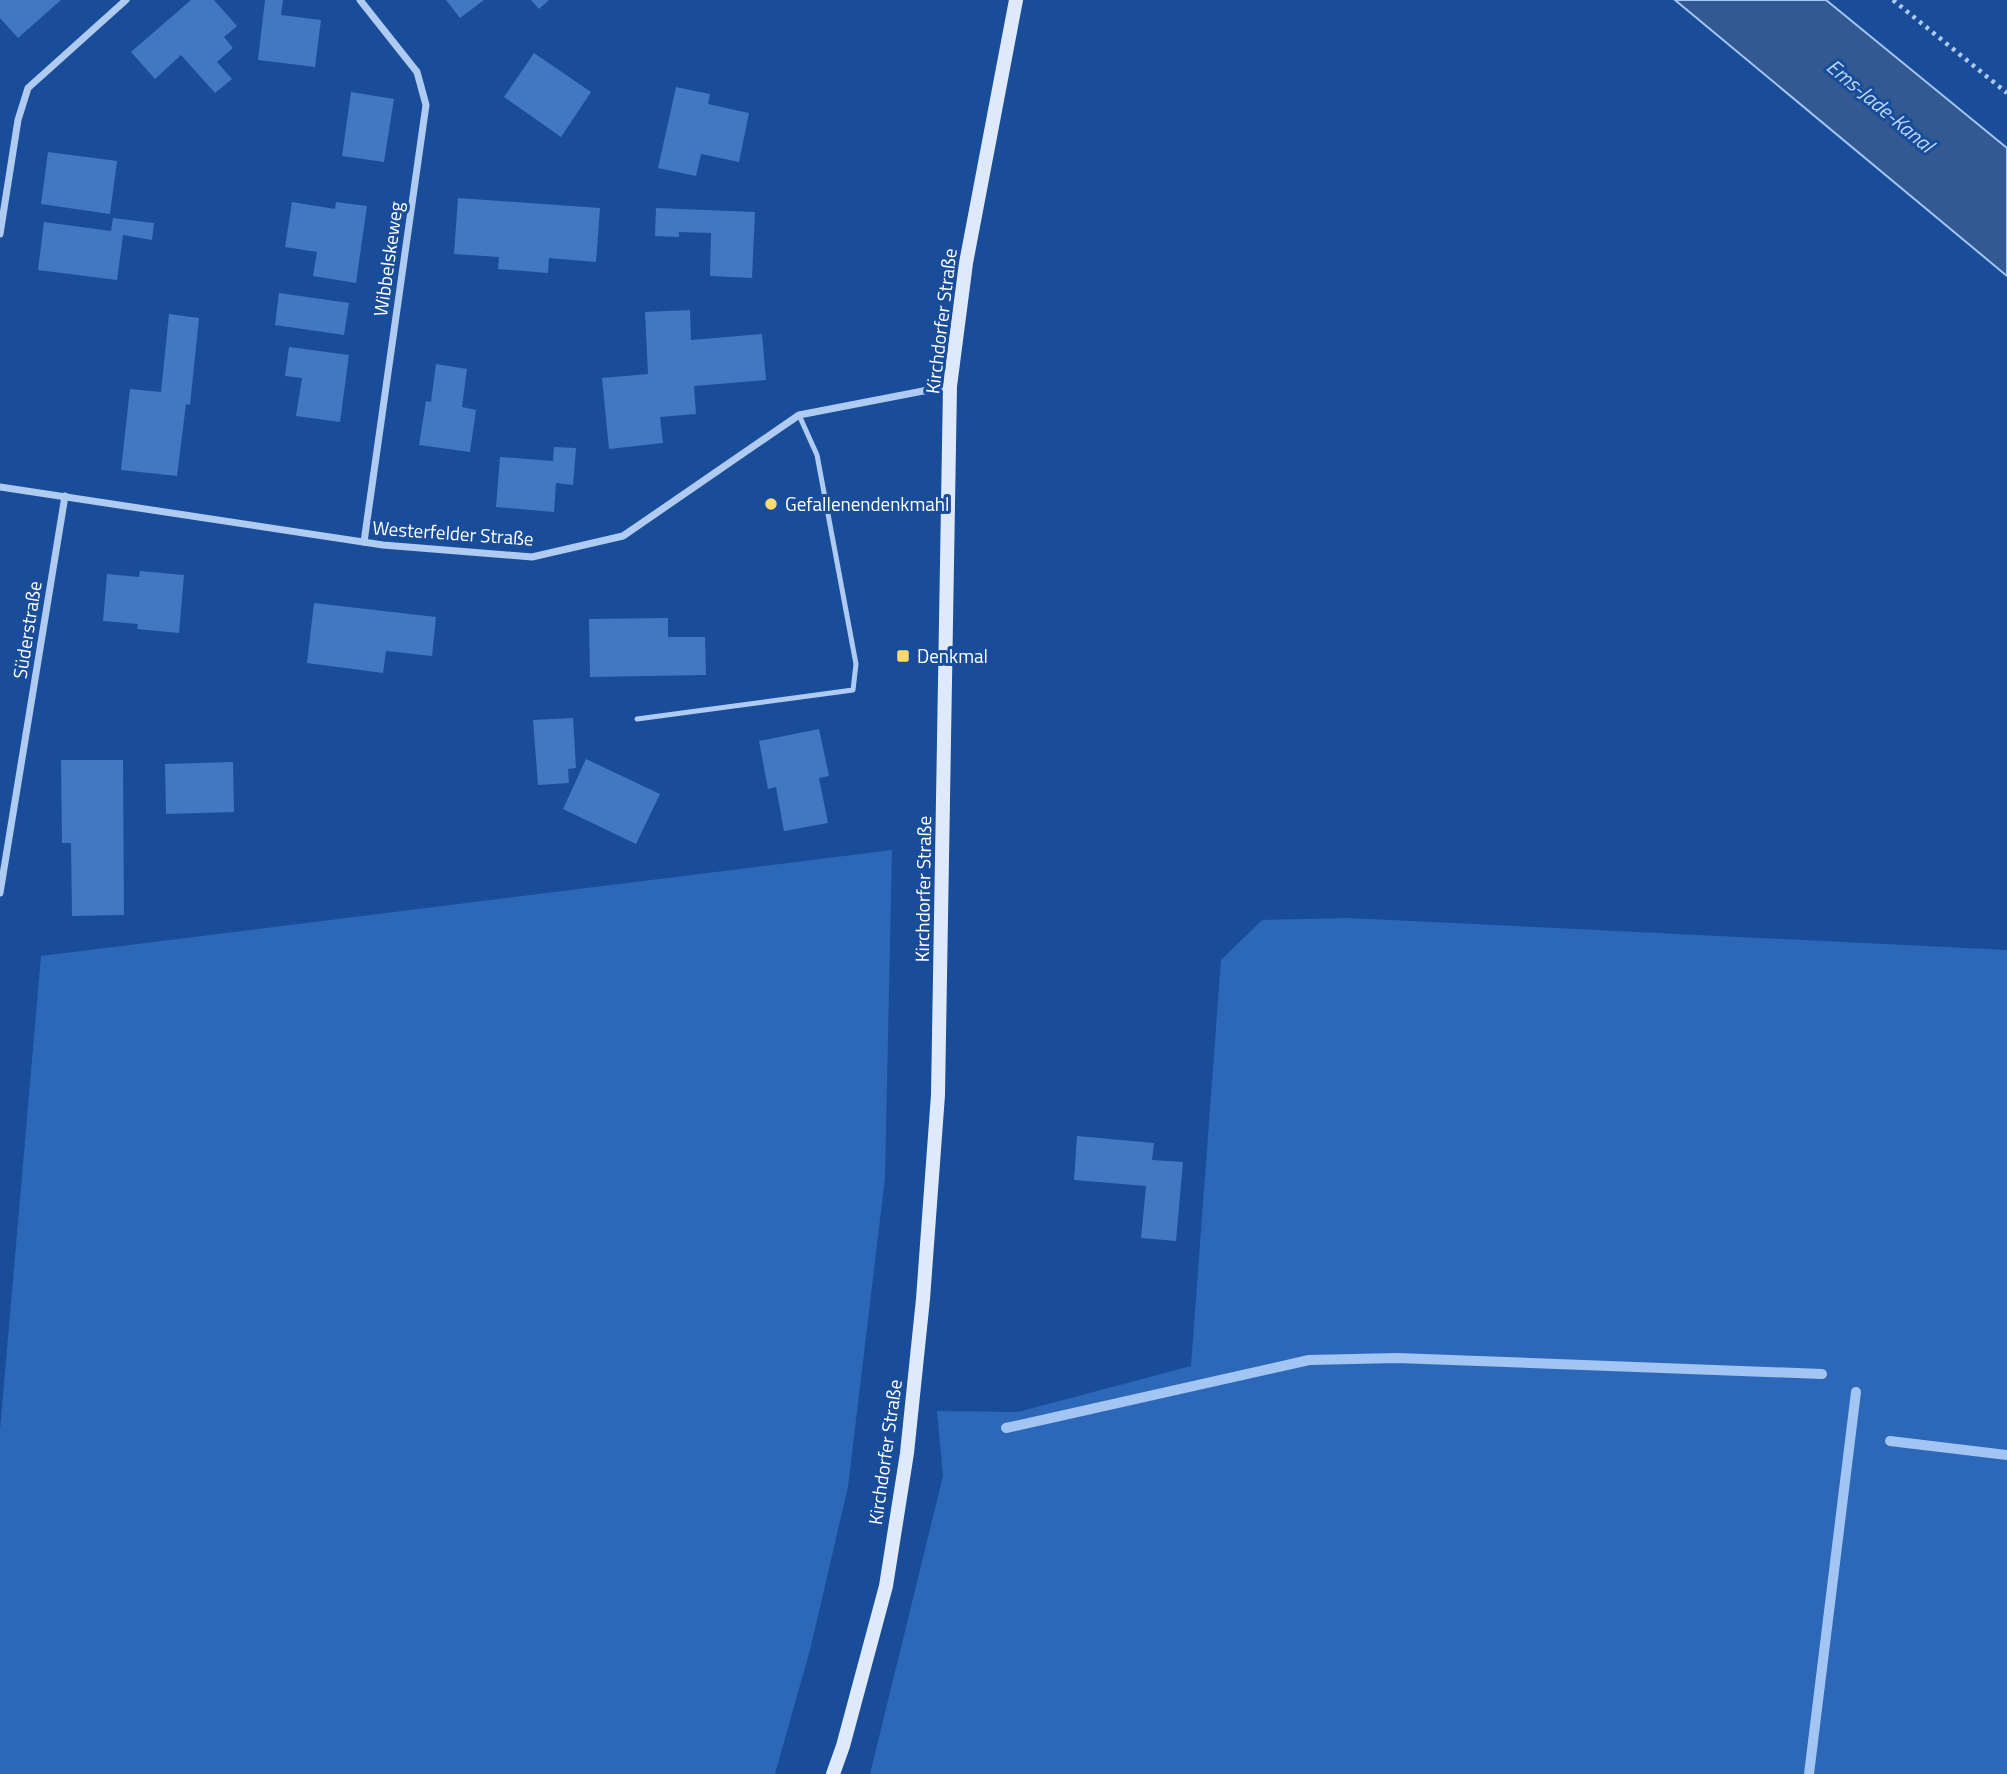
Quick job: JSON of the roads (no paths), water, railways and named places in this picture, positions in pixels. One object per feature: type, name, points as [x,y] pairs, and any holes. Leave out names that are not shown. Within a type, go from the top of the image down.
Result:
[{"type":"street","points":[[0,234],[18,120],[28,88],[126,0]]},
{"type":"street","name":"Wibbelskeweg","points":[[360,0],[417,72],[426,104],[364,542]]},
{"type":"street","name":"Kirchdorfer Straße","points":[[833,1774],[886,1586],[907,1453],[923,1299],[938,1095],[950,386],[966,263],[1016,0]]},
{"type":"street","name":"Westerfelder Straße","points":[[0,487],[364,542],[532,557],[623,536],[799,415],[950,386]]},
{"type":"street","name":"Süderstraße","points":[[0,893],[65,496]]},
{"type":"lane","points":[[637,719],[853,690],[856,664],[817,455],[799,415]]},
{"type":"water","name":"Ems-Jade-Kanal","points":[[1675,0],[1826,0],[2007,148],[2007,276]]},
{"type":"waterway","points":[[1006,1428],[1309,1360],[1397,1358],[1822,1374]]},
{"type":"waterway","points":[[1809,1774],[1856,1392]]},
{"type":"waterway","points":[[1890,1441],[2007,1455]]},
{"type":"place","name":"Gefallenendenkmahl","points":[[771,504]]},
{"type":"place","name":"Denkmal","points":[[903,656]]}]
